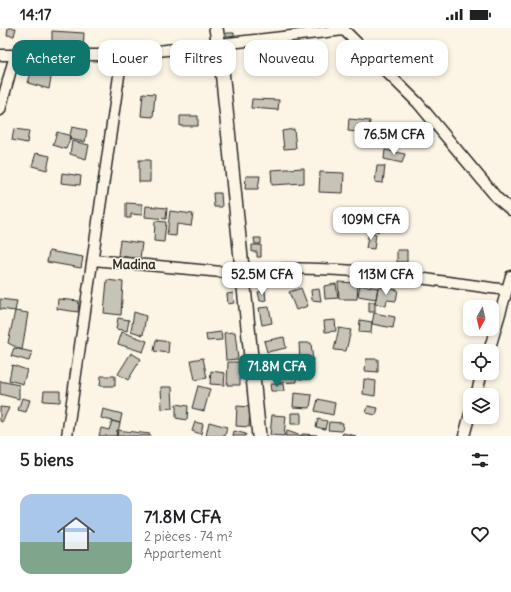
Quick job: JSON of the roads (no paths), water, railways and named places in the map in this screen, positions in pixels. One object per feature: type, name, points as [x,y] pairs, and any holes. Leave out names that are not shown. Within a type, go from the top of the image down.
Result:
[{"type":"street","points":[[216,28],[218,40]]},
{"type":"street","points":[[236,42],[344,30],[418,102],[497,198],[511,210]]},
{"type":"street","points":[[0,55],[12,55]]},
{"type":"street","points":[[0,110],[12,66]]},
{"type":"street","points":[[67,436],[119,76]]},
{"type":"street","points":[[222,76],[259,436]]},
{"type":"street","points":[[92,260],[243,274],[260,270],[288,268],[342,270],[507,290]]},
{"type":"street","points":[[491,344],[511,276]]},
{"type":"street","points":[[464,436],[467,424]]},
{"type":"district","name":"Madina","points":[[134,264]]}]
